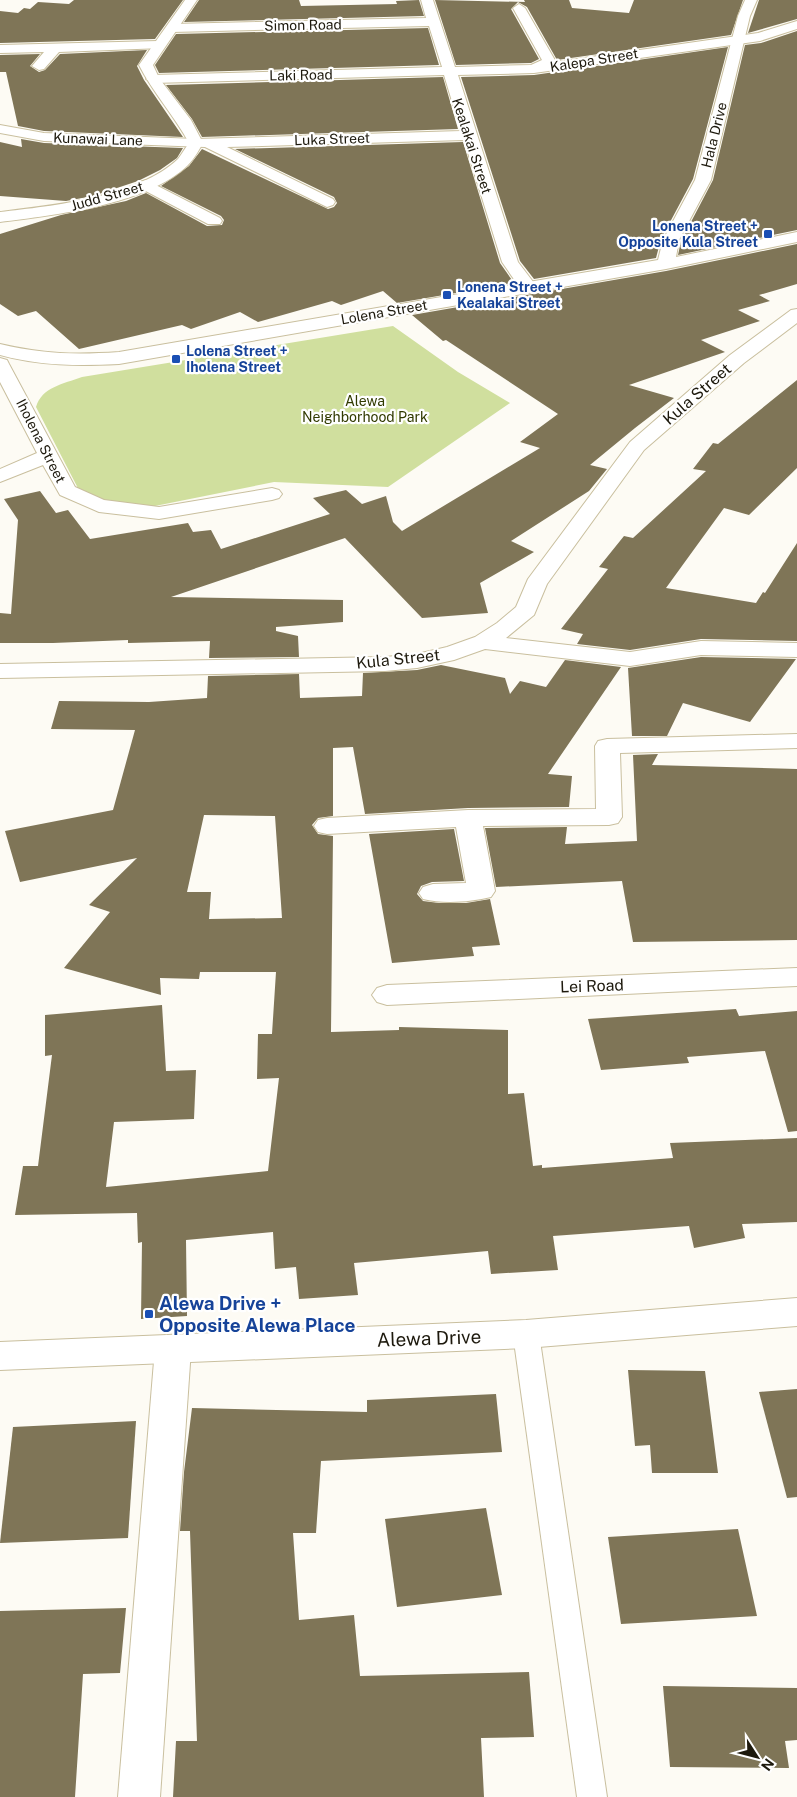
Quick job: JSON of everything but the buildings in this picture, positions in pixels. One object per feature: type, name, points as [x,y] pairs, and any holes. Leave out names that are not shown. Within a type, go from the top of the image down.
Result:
[{"type":"street","points":[[191,0],[158,45],[146,65],[153,79],[202,143],[327,202]]},
{"type":"street","name":"Kealakai Street","points":[[427,0],[468,135],[510,262],[528,287]]},
{"type":"street","name":"Hala Drive","points":[[666,264],[671,240],[703,180],[738,39],[750,0]]},
{"type":"street","points":[[519,8],[550,61],[534,69]]},
{"type":"street","name":"Simon Road","points":[[172,28],[433,22]]},
{"type":"street","name":"Kalepa Street","points":[[449,72],[534,69],[760,36],[797,25]]},
{"type":"street","points":[[0,48],[158,45]]},
{"type":"street","points":[[39,66],[54,48]]},
{"type":"street","name":"Laki Road","points":[[153,79],[449,72]]},
{"type":"street","name":"Kunawai Lane","points":[[0,129],[44,137],[202,143]]},
{"type":"street","name":"Luka Street","points":[[202,143],[468,135]]},
{"type":"street","name":"Judd Street","points":[[0,216],[87,203],[146,185],[180,166],[202,143]]},
{"type":"street","points":[[146,185],[214,221]]},
{"type":"street","name":"Lolena Street","points":[[0,349],[19,355],[64,362],[120,358],[666,264],[797,237]]},
{"type":"street","name":"Kula Street","points":[[0,671],[385,664],[417,661],[454,653],[483,642],[505,628],[526,610],[536,584],[637,446],[737,359],[797,314]]},
{"type":"street","name":"Iholena Street","points":[[0,364],[67,491],[99,506],[159,513],[272,494]]},
{"type":"street","points":[[0,476],[47,456]]},
{"type":"street","points":[[483,642],[630,659],[701,648],[797,650]]},
{"type":"street","points":[[327,826],[468,818],[609,817],[607,746],[797,741]]},
{"type":"street","points":[[433,893],[481,891],[468,818]]},
{"type":"street","name":"Lei Road","points":[[387,995],[797,977]]},
{"type":"street","name":"Alewa Drive","points":[[0,1356],[526,1334],[797,1312]]},
{"type":"street","points":[[139,1797],[173,1349]]},
{"type":"lane","points":[[526,1334],[592,1797]]},
{"type":"green space","name":"Alewa Neighborhood Park","points":[[393,326],[458,372],[510,403],[388,487],[274,482],[140,509],[82,496],[36,407],[43,395],[54,387],[82,377]]},
{"type":"place","name":"Lonena Street + Opposite Kula Street","points":[[768,234]]},
{"type":"place","name":"Lonena Street + Kealakai Street","points":[[447,295]]},
{"type":"place","name":"Lolena Street + Iholena Street","points":[[176,359]]},
{"type":"place","name":"Alewa Drive + Opposite Alewa Place","points":[[149,1314]]}]
